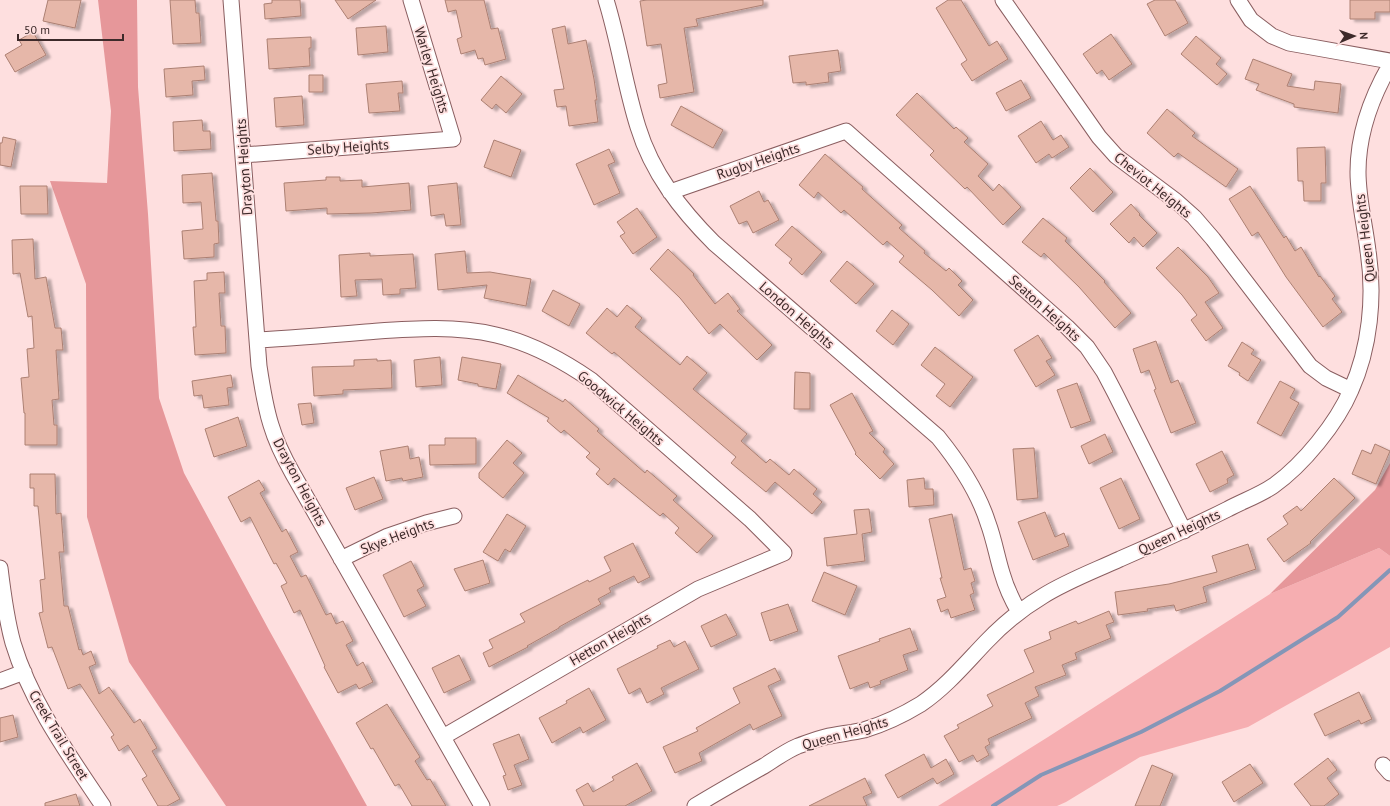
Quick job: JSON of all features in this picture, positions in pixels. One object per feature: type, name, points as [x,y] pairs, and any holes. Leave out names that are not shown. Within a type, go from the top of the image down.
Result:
[{"type":"street","name":"Drayton Heights","points":[[231,0],[257,340],[264,398],[271,425],[280,450],[482,806]]},
{"type":"street","name":"Warley Heights","points":[[411,0],[452,139]]},
{"type":"street","name":"London Heights","points":[[606,0],[611,15],[638,129],[660,178],[697,226],[714,243],[938,437],[950,451],[979,499],[988,523],[1002,573],[1019,612]]},
{"type":"street","name":"Cheviot Heights","points":[[1003,0],[1099,137],[1116,156],[1176,201],[1194,217],[1310,366],[1326,378],[1351,390]]},
{"type":"street","points":[[1238,0],[1251,20],[1272,36],[1289,43],[1390,62]]},
{"type":"street","name":"Queen Heights","points":[[704,804],[795,747],[825,737],[882,724],[902,715],[938,691],[988,639],[1019,612],[1044,595],[1068,582],[1184,532],[1272,486],[1292,470],[1306,455],[1337,418],[1351,390],[1359,369],[1366,341],[1371,282],[1369,253],[1359,193],[1358,171],[1364,127],[1370,106],[1378,85],[1390,65]]},
{"type":"street","name":"Rugby Heights","points":[[670,192],[846,131]]},
{"type":"street","name":"Seaton Heights","points":[[846,131],[1067,327],[1087,347],[1104,372],[1184,532]]},
{"type":"street","name":"Selby Heights","points":[[243,155],[452,139]]},
{"type":"street","name":"Goodwick Heights","points":[[257,340],[416,328],[443,328],[470,330],[496,335],[528,345],[571,366],[591,380],[750,519],[784,553]]},
{"type":"street","name":"Skye Heights","points":[[341,559],[388,536],[426,523],[454,516]]},
{"type":"street","name":"Hetton Heights","points":[[443,737],[698,589],[784,553]]},
{"type":"street","name":"Creek Trail Street","points":[[0,568],[4,605],[14,643],[24,672],[42,711],[62,745],[103,806]]},
{"type":"street","points":[[0,681],[24,672]]},
{"type":"shaded area","points":[[98,0],[137,0],[138,87],[148,214],[159,398],[184,473],[367,806],[226,806],[129,662],[87,517],[86,284],[50,181],[107,183],[111,111]]},
{"type":"shaded area","points":[[1390,463],[1390,556],[1379,548],[1270,594],[1375,490]]},
{"type":"shaded area","points":[[1379,548],[1390,556],[1390,647],[1248,727],[1140,757],[1057,806],[938,806],[1270,594]]},
{"type":"building","points":[[48,0],[81,0],[75,28],[43,21]]},
{"type":"building","points":[[170,0],[195,0],[196,13],[199,13],[201,43],[173,44]]},
{"type":"building","points":[[272,0],[300,0],[301,16],[265,19],[264,4],[272,3]]},
{"type":"building","points":[[335,0],[376,0],[348,19]]},
{"type":"building","points":[[445,0],[484,0],[491,29],[498,28],[506,59],[485,65],[483,58],[478,59],[475,50],[461,54],[457,39],[462,37],[456,10],[448,12]]},
{"type":"building","points":[[763,0],[763,5],[696,19],[698,26],[684,28],[694,92],[660,98],[658,85],[667,83],[661,44],[647,46],[640,1]]},
{"type":"building","points":[[948,0],[961,0],[989,46],[997,41],[1008,59],[972,81],[961,64],[967,60],[936,8]]},
{"type":"building","points":[[1155,0],[1175,0],[1188,23],[1165,36],[1147,4]]},
{"type":"building","points":[[1350,0],[1390,0],[1390,12],[1375,12],[1375,19],[1350,19]]},
{"type":"building","points":[[386,26],[388,52],[358,55],[356,28]]},
{"type":"building","points":[[565,26],[568,44],[586,40],[594,79],[598,122],[569,126],[566,106],[557,107],[554,90],[564,89],[552,29]]},
{"type":"building","points":[[33,32],[46,55],[15,72],[5,55],[22,45],[19,40]]},
{"type":"building","points":[[1111,34],[1132,64],[1109,80],[1102,70],[1097,74],[1083,54]]},
{"type":"building","points":[[1196,36],[1221,58],[1216,64],[1227,74],[1217,85],[1181,54]]},
{"type":"building","points":[[311,37],[311,48],[309,48],[310,66],[269,69],[267,39]]},
{"type":"building","points":[[838,50],[841,71],[828,73],[829,82],[806,85],[806,82],[793,83],[789,56]]},
{"type":"building","points":[[1253,59],[1292,74],[1287,86],[1314,90],[1315,81],[1341,84],[1338,113],[1294,107],[1294,104],[1256,90],[1259,84],[1245,79]]},
{"type":"building","points":[[204,66],[205,80],[192,81],[193,95],[166,97],[164,69]]},
{"type":"building","points":[[309,75],[323,75],[323,92],[309,92]]},
{"type":"building","points":[[501,76],[522,94],[506,113],[496,104],[492,109],[481,100]]},
{"type":"building","points":[[1021,80],[1031,98],[1006,111],[996,93]]},
{"type":"building","points":[[402,81],[403,93],[398,93],[400,111],[369,113],[366,84]]},
{"type":"building","points":[[917,93],[954,129],[956,127],[968,138],[964,142],[988,164],[978,176],[993,191],[999,184],[1021,207],[1003,225],[967,187],[965,189],[930,155],[934,151],[896,115]]},
{"type":"building","points":[[302,96],[304,125],[276,127],[274,98]]},
{"type":"building","points":[[681,106],[723,130],[713,148],[671,125]]},
{"type":"building","points":[[1167,109],[1195,133],[1192,136],[1238,169],[1226,187],[1178,153],[1174,157],[1147,133]]},
{"type":"building","points":[[202,120],[203,131],[210,131],[211,149],[174,151],[173,122]]},
{"type":"building","points":[[1041,121],[1053,140],[1061,135],[1069,147],[1052,158],[1049,154],[1036,163],[1018,136]]},
{"type":"building","points":[[3,137],[16,140],[11,167],[0,165],[0,143],[2,143]]},
{"type":"building","points":[[494,140],[521,150],[511,177],[484,167]]},
{"type":"building","points":[[1325,147],[1326,183],[1321,183],[1321,201],[1304,201],[1303,181],[1298,181],[1297,148]]},
{"type":"building","points":[[609,149],[615,162],[608,165],[620,193],[594,205],[576,164]]},
{"type":"building","points":[[825,154],[863,187],[862,189],[902,225],[899,228],[925,251],[924,253],[946,271],[949,268],[962,281],[958,285],[973,300],[959,316],[932,290],[899,262],[904,256],[887,241],[883,245],[844,210],[841,213],[818,192],[814,198],[799,185]]},
{"type":"building","points":[[1090,168],[1113,192],[1093,212],[1070,188]]},
{"type":"building","points":[[212,173],[219,243],[214,244],[214,257],[184,259],[182,231],[203,229],[201,202],[183,203],[182,175]]},
{"type":"building","points":[[326,177],[340,177],[340,181],[362,180],[362,187],[409,183],[411,210],[327,214],[327,208],[286,211],[284,183],[326,180]]},
{"type":"building","points":[[457,183],[461,225],[446,226],[444,214],[431,216],[428,186]]},
{"type":"building","points":[[20,186],[47,186],[48,214],[21,214]]},
{"type":"building","points":[[1250,186],[1284,238],[1286,236],[1295,251],[1301,247],[1319,277],[1320,276],[1335,296],[1332,299],[1342,312],[1323,327],[1286,277],[1258,232],[1252,236],[1229,199]]},
{"type":"building","points":[[759,191],[764,202],[768,200],[779,220],[753,233],[747,221],[739,224],[730,206]]},
{"type":"building","points":[[1131,204],[1140,214],[1139,215],[1157,233],[1143,247],[1134,237],[1129,243],[1110,224]]},
{"type":"building","points":[[637,208],[657,237],[633,254],[620,236],[625,233],[617,222]]},
{"type":"building","points":[[1043,218],[1067,238],[1065,241],[1105,281],[1104,282],[1131,313],[1115,328],[1079,287],[1044,253],[1041,257],[1022,242]]},
{"type":"building","points":[[792,226],[822,252],[802,275],[789,263],[792,259],[775,245]]},
{"type":"building","points":[[33,239],[35,279],[46,277],[55,328],[61,328],[63,350],[56,350],[59,399],[52,400],[54,425],[57,425],[57,445],[25,445],[25,413],[21,378],[29,377],[27,349],[34,348],[32,316],[28,317],[20,273],[13,274],[12,240]]},
{"type":"building","points":[[1178,247],[1208,277],[1219,293],[1205,302],[1223,328],[1206,341],[1191,320],[1197,315],[1182,295],[1156,268]]},
{"type":"building","points":[[668,249],[694,274],[693,275],[715,304],[728,293],[740,309],[737,311],[772,345],[757,360],[720,324],[709,334],[680,298],[650,269]]},
{"type":"building","points":[[465,251],[467,273],[490,272],[531,279],[526,306],[484,298],[487,285],[438,290],[435,254]]},
{"type":"building","points":[[370,253],[370,256],[413,254],[416,288],[400,289],[400,294],[383,295],[382,279],[355,280],[357,296],[341,297],[339,255]]},
{"type":"building","points":[[847,261],[874,284],[856,304],[830,281]]},
{"type":"building","points":[[224,272],[225,293],[219,293],[221,326],[225,326],[226,353],[195,355],[193,327],[196,327],[194,281],[207,280],[207,273]]},
{"type":"building","points":[[553,290],[580,304],[569,326],[542,311]]},
{"type":"building","points":[[627,305],[642,318],[635,327],[680,365],[687,356],[707,373],[693,389],[747,434],[741,441],[766,463],[770,459],[789,475],[794,469],[817,489],[813,494],[822,502],[812,514],[775,482],[766,492],[731,463],[736,457],[614,352],[612,354],[586,333],[607,308],[617,317]]},
{"type":"building","points":[[892,310],[909,324],[893,345],[876,331]]},
{"type":"building","points":[[1038,335],[1052,358],[1046,361],[1055,375],[1036,387],[1014,350]]},
{"type":"building","points":[[1156,341],[1171,383],[1178,380],[1196,423],[1171,433],[1154,390],[1156,389],[1149,370],[1141,373],[1133,349]]},
{"type":"building","points":[[1242,342],[1254,350],[1251,354],[1261,360],[1248,381],[1239,375],[1240,373],[1228,366]]},
{"type":"building","points":[[935,347],[973,377],[950,407],[936,396],[945,384],[921,365]]},
{"type":"building","points":[[440,357],[442,385],[416,387],[414,360]]},
{"type":"building","points":[[462,357],[501,364],[496,389],[478,386],[478,384],[458,380]]},
{"type":"building","points":[[377,359],[377,361],[391,360],[392,388],[343,390],[343,394],[314,396],[312,367],[354,366],[354,360]]},
{"type":"building","points":[[795,372],[810,373],[810,409],[794,409]]},
{"type":"building","points":[[231,375],[233,387],[227,388],[229,405],[204,408],[202,395],[194,396],[192,381]]},
{"type":"building","points":[[518,375],[563,402],[565,399],[599,429],[597,431],[645,473],[647,470],[677,496],[673,500],[713,536],[697,553],[675,533],[679,528],[663,513],[660,516],[614,478],[608,485],[596,474],[600,469],[586,457],[590,453],[564,430],[561,433],[547,421],[549,418],[507,393]]},
{"type":"building","points":[[1280,381],[1295,389],[1290,398],[1299,403],[1281,436],[1257,423]]},
{"type":"building","points":[[1077,383],[1091,421],[1071,428],[1057,390]]},
{"type":"building","points":[[852,393],[873,431],[869,433],[885,449],[883,452],[894,464],[880,479],[855,454],[856,453],[830,405]]},
{"type":"building","points":[[311,403],[314,423],[302,425],[298,404]]},
{"type":"building","points":[[238,417],[247,446],[214,457],[205,429]]},
{"type":"building","points":[[1105,434],[1113,452],[1089,464],[1081,446]]},
{"type":"building","points":[[445,438],[476,438],[476,464],[430,465],[429,445],[445,445]]},
{"type":"building","points":[[507,440],[522,453],[513,463],[524,473],[503,498],[479,478],[479,473]]},
{"type":"building","points":[[1375,444],[1390,451],[1376,484],[1352,474],[1362,450],[1371,454]]},
{"type":"building","points":[[408,446],[410,459],[419,457],[423,477],[403,481],[402,478],[386,481],[380,451]]},
{"type":"building","points":[[1034,448],[1038,498],[1017,500],[1013,449]]},
{"type":"building","points":[[1222,451],[1234,475],[1227,479],[1228,483],[1210,492],[1196,464]]},
{"type":"building","points":[[30,474],[55,474],[56,514],[61,513],[64,552],[59,552],[64,606],[68,606],[79,650],[81,649],[83,655],[91,651],[96,664],[89,667],[99,694],[109,687],[134,723],[140,719],[157,748],[152,751],[180,799],[167,806],[158,806],[142,779],[147,776],[128,745],[119,751],[111,737],[114,735],[80,684],[68,689],[52,647],[48,648],[39,613],[43,612],[40,580],[45,579],[38,506],[34,506],[34,488],[30,488]]},
{"type":"building","points":[[374,477],[383,499],[355,510],[346,488]]},
{"type":"building","points":[[924,478],[925,489],[933,489],[934,505],[909,507],[907,480]]},
{"type":"building","points":[[1121,478],[1140,519],[1119,529],[1100,488]]},
{"type":"building","points":[[1334,478],[1355,498],[1310,542],[1311,543],[1284,562],[1267,539],[1288,524],[1283,516],[1297,506],[1301,511]]},
{"type":"building","points":[[259,480],[265,490],[260,493],[282,532],[286,529],[298,552],[290,556],[301,577],[306,575],[326,615],[331,613],[336,624],[343,621],[353,641],[346,645],[357,666],[363,662],[373,682],[359,689],[356,684],[338,693],[324,667],[325,666],[300,610],[294,613],[281,586],[287,583],[276,563],[274,564],[250,517],[241,522],[228,497]]},
{"type":"building","points":[[869,509],[872,532],[862,534],[865,561],[827,566],[824,538],[857,534],[854,510]]},
{"type":"building","points":[[1045,512],[1055,537],[1064,533],[1069,546],[1033,560],[1018,522]]},
{"type":"building","points":[[507,514],[526,526],[510,552],[505,549],[498,561],[483,552]]},
{"type":"building","points":[[952,514],[964,570],[971,568],[975,581],[971,583],[974,593],[970,595],[975,610],[951,618],[948,609],[941,612],[937,600],[946,597],[940,578],[942,578],[929,519]]},
{"type":"building","points":[[633,543],[650,577],[638,583],[634,576],[609,588],[611,592],[598,599],[601,604],[559,627],[527,646],[528,647],[489,667],[483,653],[493,648],[489,640],[525,622],[520,614],[588,580],[589,582],[611,571],[604,557]]},
{"type":"building","points":[[1248,544],[1256,569],[1203,587],[1207,602],[1176,611],[1174,605],[1147,609],[1148,611],[1118,615],[1115,592],[1169,584],[1217,572],[1212,556]]},
{"type":"building","points":[[483,560],[490,583],[465,591],[454,569]]},
{"type":"building","points":[[411,561],[424,586],[417,590],[426,606],[404,617],[383,575]]},
{"type":"building","points":[[824,572],[857,586],[845,615],[812,601]]},
{"type":"building","points":[[788,604],[798,631],[770,641],[761,613]]},
{"type":"building","points":[[1109,611],[1114,622],[1106,625],[1111,638],[1075,653],[1077,659],[1062,665],[1066,675],[1035,687],[1039,696],[1025,703],[1032,718],[988,739],[990,744],[985,747],[989,755],[977,762],[973,755],[959,762],[944,736],[959,728],[957,725],[993,706],[987,695],[1034,672],[1024,650],[1051,639],[1049,632],[1076,621],[1078,624]]},
{"type":"building","points":[[726,614],[737,635],[711,647],[701,626]]},
{"type":"building","points":[[910,628],[918,650],[903,655],[908,670],[880,681],[881,684],[870,688],[868,682],[850,689],[838,656],[880,641],[879,639]]},
{"type":"building","points":[[670,640],[674,647],[685,641],[699,669],[661,688],[664,694],[647,703],[640,688],[629,694],[617,669],[658,648],[657,646]]},
{"type":"building","points":[[459,655],[471,680],[444,693],[432,668]]},
{"type":"building","points":[[775,668],[781,680],[768,686],[782,716],[753,730],[750,724],[699,753],[702,761],[675,773],[663,747],[698,731],[696,728],[740,703],[733,688]]},
{"type":"building","points":[[589,688],[606,720],[583,733],[580,727],[552,743],[539,718],[567,703],[566,701]]},
{"type":"building","points":[[1359,692],[1372,719],[1361,724],[1359,720],[1325,736],[1314,714]]},
{"type":"building","points":[[387,704],[420,757],[415,761],[427,780],[430,779],[446,806],[412,806],[399,784],[395,786],[373,748],[371,749],[356,723]]},
{"type":"building","points":[[13,715],[18,737],[0,742],[0,718]]},
{"type":"building","points":[[519,734],[529,759],[514,765],[522,785],[508,790],[503,776],[506,775],[493,744]]},
{"type":"building","points":[[924,754],[931,768],[946,759],[954,774],[937,784],[933,778],[898,798],[885,775]]},
{"type":"building","points":[[1328,758],[1337,770],[1327,778],[1339,794],[1324,806],[1311,806],[1294,784]]},
{"type":"building","points":[[637,763],[652,791],[625,806],[584,806],[576,790],[588,783],[593,792],[614,780],[612,777]]},
{"type":"building","points":[[1250,764],[1263,783],[1234,802],[1222,782]]},
{"type":"building","points":[[1152,765],[1173,774],[1160,806],[1135,806]]},
{"type":"building","points":[[865,778],[872,793],[863,797],[867,806],[809,806]]},
{"type":"building","points":[[76,794],[80,806],[45,806],[45,803]]},
{"type":"waterway","points":[[993,806],[1041,775],[1141,732],[1220,691],[1338,617],[1390,570]]}]
